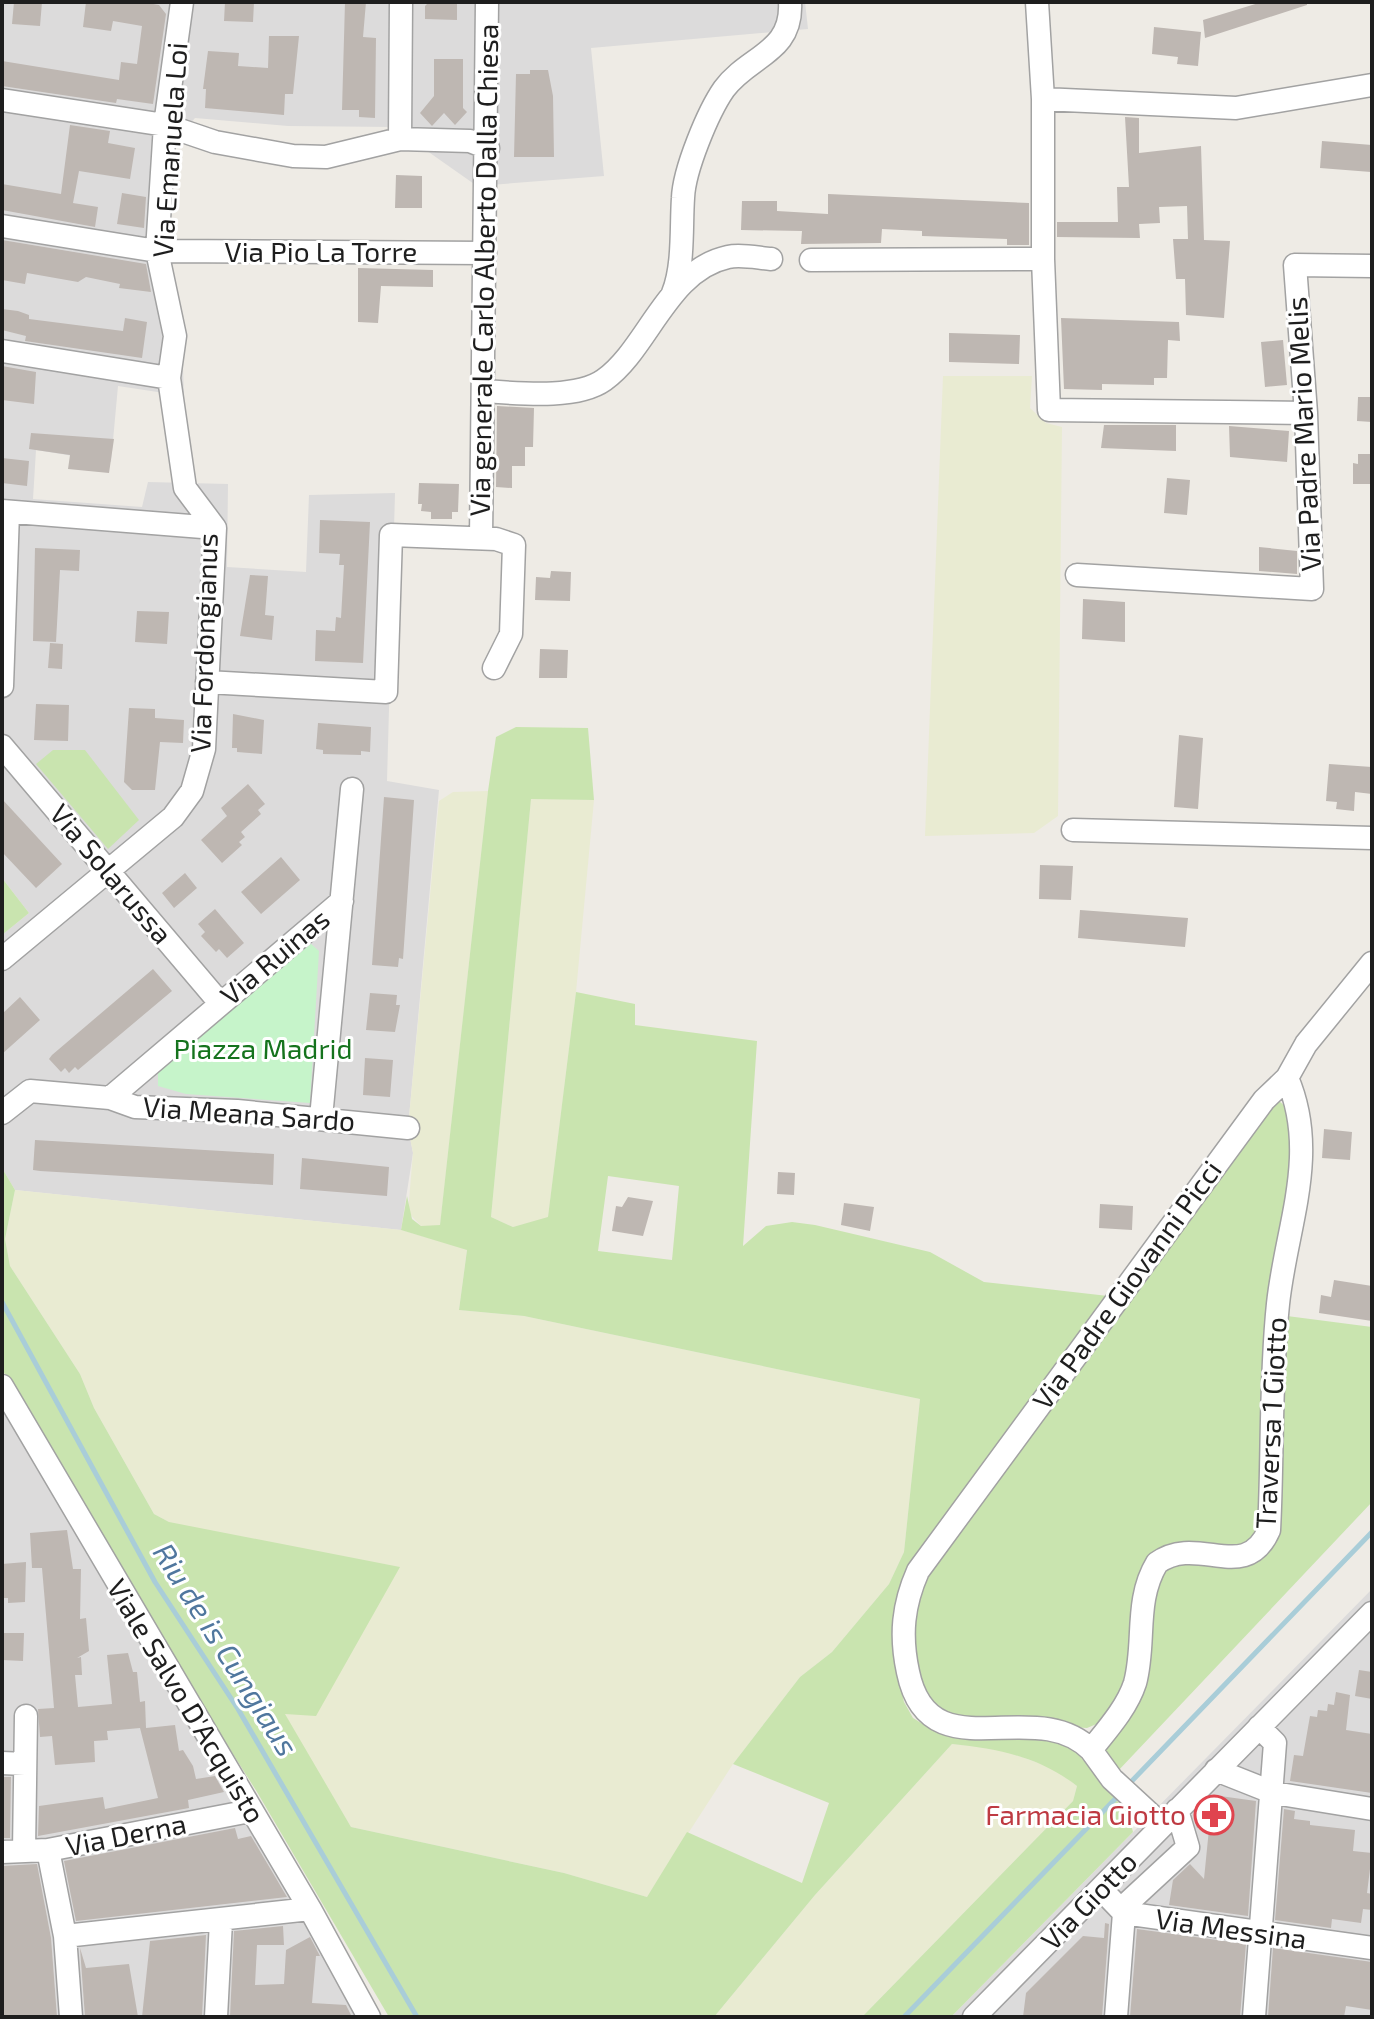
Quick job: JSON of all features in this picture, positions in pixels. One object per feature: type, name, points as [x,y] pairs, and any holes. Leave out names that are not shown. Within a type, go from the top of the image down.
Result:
[{"type":"street","name":"Via Emanuela Loi","points":[[182,2],[165,125],[157,251],[175,336],[169,378],[185,488]]},
{"type":"street","points":[[400,139],[401,2]]},
{"type":"street","name":"Via generale Carlo Alberto Dalla Chiesa","points":[[481,538],[488,148],[487,2]]},
{"type":"street","points":[[1037,2],[1043,99],[1032,160],[1043,259],[1049,410],[1306,413]]},
{"type":"street","points":[[483,391],[543,394],[602,382],[620,364],[672,294],[680,276],[678,248],[687,176],[712,113],[724,89],[785,36],[790,11]]},
{"type":"street","points":[[1043,99],[1236,108],[1372,85]]},
{"type":"street","points":[[2,100],[165,125],[215,142],[293,156],[326,157],[400,139],[470,141],[488,148]]},
{"type":"street","name":"Via Pio La Torre","points":[[2,226],[157,251],[485,253]]},
{"type":"street","points":[[672,294],[693,276],[728,257],[771,259]]},
{"type":"street","points":[[811,260],[1043,259]]},
{"type":"street","name":"Via Padre Mario Melis","points":[[1077,575],[1312,589],[1306,413],[1295,265],[1372,266]]},
{"type":"street","points":[[2,351],[169,378]]},
{"type":"street","name":"Via Fordongianus","points":[[2,959],[173,817],[192,791],[204,749],[215,528],[185,488]]},
{"type":"street","points":[[2,686],[5,512],[215,528]]},
{"type":"street","points":[[207,682],[386,692],[391,535],[481,538],[514,545],[511,634],[494,668]]},
{"type":"street","name":"Via Solarussa","points":[[2,746],[220,1003]]},
{"type":"street","points":[[321,1118],[352,789]]},
{"type":"street","points":[[1073,830],[1372,838]]},
{"type":"street","name":"Via Ruinas","points":[[110,1098],[342,901]]},
{"type":"street","points":[[304,932],[337,949]]},
{"type":"street","name":"Via Padre Giovanni Picci","points":[[1091,1750],[1079,1738],[1064,1731],[1037,1726],[980,1729],[944,1724],[926,1715],[911,1688],[902,1620],[907,1595],[918,1571],[1225,1150],[1264,1100],[1287,1078],[1306,1044],[1372,963]]},
{"type":"street","points":[[136,1075],[147,1108]]},
{"type":"street","name":"Traversa 1 Giotto","points":[[1091,1750],[1121,1709],[1135,1683],[1143,1598],[1157,1563],[1181,1550],[1217,1556],[1246,1555],[1264,1542],[1269,1530],[1269,1441],[1278,1302],[1303,1146],[1299,1105],[1287,1078]]},
{"type":"street","name":"Via Meana Sardo","points":[[2,1113],[30,1091],[110,1098],[147,1108],[321,1118],[408,1128]]},
{"type":"street","name":"Viale Salvo D'Acquisto","points":[[2,1386],[11,1419],[310,1909],[369,2017]]},
{"type":"street","name":"Via Giotto","points":[[974,2017],[1372,1613]]},
{"type":"street","points":[[13,1852],[25,1764],[26,1716]]},
{"type":"street","points":[[1254,2017],[1274,1793],[1275,1743],[1259,1727]]},
{"type":"street","points":[[1091,1750],[1112,1779],[1139,1805],[1170,1818],[1188,1847],[1122,1911],[1116,2017]]},
{"type":"street","points":[[2,1763],[25,1764]]},
{"type":"street","points":[[1216,1770],[1274,1793],[1372,1809]]},
{"type":"street","name":"Via Derna","points":[[13,1852],[48,1850],[250,1811]]},
{"type":"street","points":[[48,1850],[65,1936],[71,2017]]},
{"type":"street","name":"Via Messina","points":[[1101,1889],[1122,1911],[1372,1948]]},
{"type":"street","points":[[65,1936],[310,1909]]},
{"type":"street","points":[[216,2017],[221,1921]]},
{"type":"shaded area","points":[[2,2],[805,2],[808,29],[591,48],[604,176],[477,186],[393,127],[288,126],[195,118],[177,138],[165,237],[182,342],[184,396],[118,386],[111,462],[36,450],[33,499],[142,507],[148,482],[228,484],[227,567],[306,572],[309,495],[395,493],[387,781],[439,790],[408,1128],[413,1153],[401,1230],[15,1190],[2,1168],[2,935],[29,913],[2,878]]},
{"type":"shaded area","points":[[2,1394],[371,2017],[2,2017]]},
{"type":"shaded area","points":[[1372,1589],[1372,2017],[951,2017],[1274,1689]]},
{"type":"green space","points":[[943,376],[1032,376],[1030,408],[1046,423],[1062,427],[1058,816],[1034,833],[925,836]]},
{"type":"green space","points":[[516,727],[588,728],[594,800],[531,799],[491,1217],[513,1227],[548,1217],[576,992],[635,1004],[635,1025],[757,1041],[743,1246],[766,1226],[792,1222],[815,1225],[930,1252],[984,1282],[1108,1296],[911,1569],[896,1665],[904,1702],[913,1718],[936,1732],[1025,1734],[1069,1743],[1128,1814],[1133,1832],[951,2017],[862,2017],[1073,1801],[1077,1786],[1033,1761],[952,1744],[815,1895],[714,2017],[389,2017],[257,1792],[150,1623],[2,1369],[2,1168],[15,1190],[5,1239],[10,1266],[80,1374],[94,1408],[154,1514],[169,1522],[400,1567],[316,1716],[285,1714],[351,1827],[564,1873],[647,1897],[687,1832],[802,1883],[829,1803],[733,1764],[800,1677],[832,1652],[889,1584],[904,1552],[920,1399],[524,1316],[459,1310],[467,1250],[401,1230],[407,1196],[412,1219],[421,1226],[440,1225],[496,737]],"holes":[[[608,1176],[679,1186],[672,1260],[598,1251]]]},
{"type":"green space","points":[[53,750],[85,750],[139,820],[108,849],[36,764]]},
{"type":"green space","points":[[488,791],[440,1226],[421,1226],[408,1212],[413,1153],[408,1128],[439,801],[453,792]]},
{"type":"green space","points":[[531,798],[594,800],[576,992],[548,1218],[513,1227],[491,1217]]},
{"type":"green space","points":[[2,878],[29,913],[2,935]]},
{"type":"green space","name":"Piazza Madrid","points":[[310,943],[319,951],[310,1103],[186,1094],[158,1086],[158,1073]]},
{"type":"green space","points":[[1279,1101],[1287,1108],[1297,1130],[1261,1527],[1244,1547],[1166,1548],[1122,1692],[1099,1723],[1087,1728],[986,1723],[957,1719],[939,1711],[926,1697],[913,1659],[913,1616],[920,1578],[1271,1103]]},
{"type":"green space","points":[[15,1190],[401,1230],[467,1249],[459,1310],[524,1316],[920,1399],[904,1552],[889,1584],[832,1652],[800,1677],[733,1764],[647,1897],[564,1873],[351,1827],[169,1522],[154,1514],[94,1408],[80,1374],[10,1266],[5,1239]]},
{"type":"green space","points":[[1287,1316],[1372,1327],[1372,1502],[1117,1772],[1103,1751],[1165,1564],[1257,1555],[1276,1476]]},
{"type":"green space","points":[[952,1744],[997,1748],[1055,1769],[1077,1786],[1073,1801],[862,2017],[714,2017],[815,1895]]},
{"type":"building","points":[[14,2],[42,2],[40,26],[12,24]]},
{"type":"building","points":[[86,2],[142,2],[159,5],[166,14],[153,104],[117,99],[116,103],[2,86],[2,61],[119,80],[121,62],[137,64],[142,26],[113,21],[111,31],[83,27]]},
{"type":"building","points":[[225,2],[254,2],[253,22],[224,21]]},
{"type":"building","points":[[345,2],[366,2],[363,37],[376,38],[375,118],[359,117],[359,110],[342,110]]},
{"type":"building","points":[[429,2],[457,2],[457,20],[425,19],[425,6]]},
{"type":"building","points":[[1262,2],[1307,2],[1307,5],[1205,38],[1203,20]]},
{"type":"building","points":[[1154,27],[1201,32],[1198,66],[1177,64],[1178,57],[1152,54]]},
{"type":"building","points":[[269,36],[299,36],[293,94],[285,94],[284,115],[205,108],[206,89],[203,89],[208,51],[239,53],[238,66],[268,68]]},
{"type":"building","points":[[434,59],[463,59],[463,108],[467,112],[455,125],[444,113],[432,126],[420,113],[434,96]]},
{"type":"building","points":[[530,70],[548,70],[553,96],[554,157],[514,157],[516,74],[530,74]]},
{"type":"building","points":[[1125,117],[1139,118],[1139,153],[1201,146],[1204,240],[1230,241],[1224,318],[1186,315],[1185,279],[1176,279],[1173,239],[1188,239],[1187,206],[1159,207],[1160,223],[1139,224],[1140,238],[1057,237],[1057,222],[1118,222],[1117,187],[1129,187]]},
{"type":"building","points":[[70,125],[110,131],[108,143],[135,148],[130,179],[79,171],[73,203],[98,207],[95,227],[2,210],[2,184],[61,194]]},
{"type":"building","points":[[1322,141],[1372,145],[1371,172],[1320,168]]},
{"type":"building","points":[[396,175],[422,176],[422,208],[395,208]]},
{"type":"building","points":[[122,193],[146,197],[144,228],[117,224]]},
{"type":"building","points":[[828,194],[1029,203],[1029,245],[1007,245],[1007,239],[922,236],[922,231],[882,229],[881,243],[801,244],[802,231],[741,230],[742,201],[777,201],[777,211],[828,214]]},
{"type":"building","points":[[2,240],[146,264],[151,292],[119,288],[120,284],[86,277],[78,282],[27,273],[25,284],[2,280]]},
{"type":"building","points":[[358,268],[433,270],[433,287],[381,286],[378,323],[358,322]]},
{"type":"building","points":[[2,309],[29,315],[29,319],[123,331],[125,318],[147,322],[142,358],[25,341],[26,336],[2,330]]},
{"type":"building","points":[[1061,318],[1179,322],[1180,341],[1168,340],[1167,378],[1154,378],[1154,385],[1102,384],[1102,390],[1064,389]]},
{"type":"building","points":[[949,333],[1020,335],[1019,364],[949,362]]},
{"type":"building","points":[[1283,340],[1287,385],[1265,387],[1261,342]]},
{"type":"building","points":[[2,366],[36,372],[34,404],[2,400]]},
{"type":"building","points":[[1358,397],[1372,397],[1372,422],[1357,421]]},
{"type":"building","points":[[497,406],[534,408],[533,447],[525,447],[525,466],[512,466],[512,488],[496,487]]},
{"type":"building","points":[[1104,425],[1176,425],[1176,451],[1101,448]]},
{"type":"building","points":[[1229,426],[1289,431],[1287,462],[1230,457]]},
{"type":"building","points":[[31,433],[114,439],[109,473],[68,469],[70,455],[29,449]]},
{"type":"building","points":[[1358,454],[1372,454],[1372,484],[1353,484],[1353,463],[1358,464]]},
{"type":"building","points":[[2,458],[29,461],[27,486],[2,483]]},
{"type":"building","points":[[1167,478],[1190,480],[1187,515],[1164,513]]},
{"type":"building","points":[[419,483],[459,484],[458,512],[452,512],[452,519],[431,519],[431,512],[421,511],[422,504],[418,504]]},
{"type":"building","points":[[320,520],[370,522],[363,663],[315,661],[316,630],[335,631],[336,617],[341,618],[344,565],[339,565],[340,554],[319,553]]},
{"type":"building","points":[[1259,547],[1297,551],[1297,574],[1259,571]]},
{"type":"building","points":[[35,548],[80,550],[79,571],[60,570],[56,642],[33,641]]},
{"type":"building","points":[[551,571],[571,572],[570,601],[535,600],[536,577],[550,578]]},
{"type":"building","points":[[250,575],[268,576],[265,615],[274,616],[272,640],[240,636]]},
{"type":"building","points":[[1083,599],[1125,602],[1125,642],[1082,639]]},
{"type":"building","points":[[137,611],[169,612],[167,644],[135,642]]},
{"type":"building","points":[[50,643],[63,644],[62,669],[48,668]]},
{"type":"building","points":[[540,649],[568,650],[567,678],[539,678]]},
{"type":"building","points":[[36,704],[69,705],[68,741],[34,740]]},
{"type":"building","points":[[129,708],[155,709],[155,718],[184,720],[183,743],[160,742],[155,790],[132,790],[124,782]]},
{"type":"building","points":[[233,714],[264,720],[262,754],[237,752],[237,748],[232,748]]},
{"type":"building","points":[[318,723],[371,727],[370,752],[361,751],[361,755],[323,754],[323,750],[316,749]]},
{"type":"building","points":[[1179,735],[1203,738],[1198,809],[1174,807]]},
{"type":"building","points":[[1329,764],[1372,767],[1372,794],[1355,792],[1354,811],[1336,809],[1337,802],[1326,801]]},
{"type":"building","points":[[248,784],[265,804],[258,810],[261,814],[241,832],[245,837],[239,842],[242,845],[222,863],[201,840],[227,816],[221,808]]},
{"type":"building","points":[[384,797],[414,800],[403,959],[399,958],[398,967],[372,965]]},
{"type":"building","points":[[2,799],[62,864],[36,888],[2,852]]},
{"type":"building","points":[[281,857],[300,880],[261,914],[241,892]]},
{"type":"building","points":[[1040,865],[1073,866],[1071,900],[1039,899]]},
{"type":"building","points":[[185,873],[197,888],[174,908],[162,893]]},
{"type":"building","points":[[215,909],[244,943],[227,958],[219,949],[216,952],[201,936],[205,932],[198,924]]},
{"type":"building","points":[[1080,910],[1188,918],[1185,947],[1078,938]]},
{"type":"building","points":[[153,969],[172,991],[78,1070],[75,1067],[69,1073],[65,1068],[61,1072],[49,1059],[52,1055]]},
{"type":"building","points":[[370,993],[397,995],[396,1005],[400,1005],[395,1032],[366,1030]]},
{"type":"building","points":[[20,997],[40,1020],[2,1054],[2,1014]]},
{"type":"building","points":[[365,1058],[393,1060],[390,1097],[363,1095]]},
{"type":"building","points":[[1324,1129],[1352,1132],[1350,1160],[1322,1158]]},
{"type":"building","points":[[35,1140],[274,1154],[273,1185],[33,1170]]},
{"type":"building","points":[[302,1158],[389,1167],[387,1196],[300,1189]]},
{"type":"building","points":[[778,1172],[795,1173],[794,1195],[777,1194]]},
{"type":"building","points":[[628,1197],[653,1201],[643,1236],[612,1231],[616,1206],[622,1207]]},
{"type":"building","points":[[844,1203],[874,1207],[870,1231],[841,1225]]},
{"type":"building","points":[[1100,1204],[1133,1206],[1132,1230],[1099,1228]]},
{"type":"building","points":[[1334,1280],[1372,1286],[1372,1321],[1319,1313],[1321,1295],[1331,1297]]},
{"type":"building","points":[[67,1530],[73,1569],[81,1569],[80,1619],[86,1618],[89,1651],[77,1658],[81,1657],[82,1675],[75,1675],[78,1707],[112,1704],[107,1655],[128,1653],[133,1672],[137,1672],[140,1702],[145,1701],[146,1728],[175,1725],[179,1751],[183,1750],[193,1766],[196,1779],[215,1776],[224,1792],[188,1800],[189,1808],[38,1836],[39,1806],[103,1797],[105,1809],[158,1798],[140,1728],[107,1731],[108,1740],[94,1741],[95,1762],[55,1765],[52,1736],[40,1737],[38,1709],[54,1708],[42,1568],[32,1568],[30,1533]]},
{"type":"building","points":[[26,1562],[25,1602],[8,1603],[8,1598],[2,1598],[2,1564]]},
{"type":"building","points":[[2,1633],[24,1633],[23,1661],[2,1660]]},
{"type":"building","points":[[1359,1670],[1372,1672],[1372,1699],[1355,1696]]},
{"type":"building","points":[[1336,1692],[1350,1695],[1346,1730],[1372,1734],[1372,1793],[1290,1781],[1294,1755],[1303,1756],[1310,1716],[1317,1717],[1318,1710],[1327,1711],[1328,1704],[1334,1705]]},
{"type":"building","points":[[2,1777],[11,1777],[10,1838],[2,1838]]},
{"type":"building","points":[[1220,1796],[1256,1801],[1248,1916],[1169,1905],[1173,1880],[1190,1864],[1204,1879],[1209,1829],[1197,1828],[1195,1822]]},
{"type":"building","points":[[1284,1809],[1295,1811],[1294,1819],[1310,1821],[1310,1825],[1355,1830],[1353,1851],[1372,1853],[1367,1893],[1372,1894],[1372,1910],[1363,1909],[1361,1923],[1332,1919],[1331,1928],[1275,1920]]},
{"type":"building","points":[[235,1828],[238,1839],[251,1836],[287,1897],[76,1921],[64,1861]]},
{"type":"building","points":[[37,1864],[51,1938],[57,2017],[2,2017],[2,1866]]},
{"type":"building","points":[[1105,1923],[1109,1924],[1102,2017],[1023,2017],[1026,1993],[1083,1936],[1104,1938]]},
{"type":"building","points":[[283,1926],[284,1945],[257,1945],[255,1985],[284,1984],[286,1950],[310,1937],[320,1956],[316,1956],[312,2003],[346,2005],[352,2017],[230,2017],[234,1931]]},
{"type":"building","points":[[1137,1929],[1246,1944],[1240,2017],[1130,2017]]},
{"type":"building","points":[[206,1935],[202,2017],[142,2017],[150,1941]]},
{"type":"building","points":[[80,1948],[86,1968],[129,1964],[138,2017],[85,2017]]},
{"type":"building","points":[[1273,1948],[1372,1962],[1372,2010],[1346,2006],[1344,2017],[1268,2017]]},
{"type":"waterway","name":"Riu de is Cungiaus","points":[[2,1302],[155,1582],[238,1709],[417,2017]]},
{"type":"waterway","points":[[1128,1785],[1372,1532]]},
{"type":"waterway","points":[[904,2017],[1119,1795]]},
{"type":"place","name":"Farmacia Giotto","points":[[1214,1815]]}]
